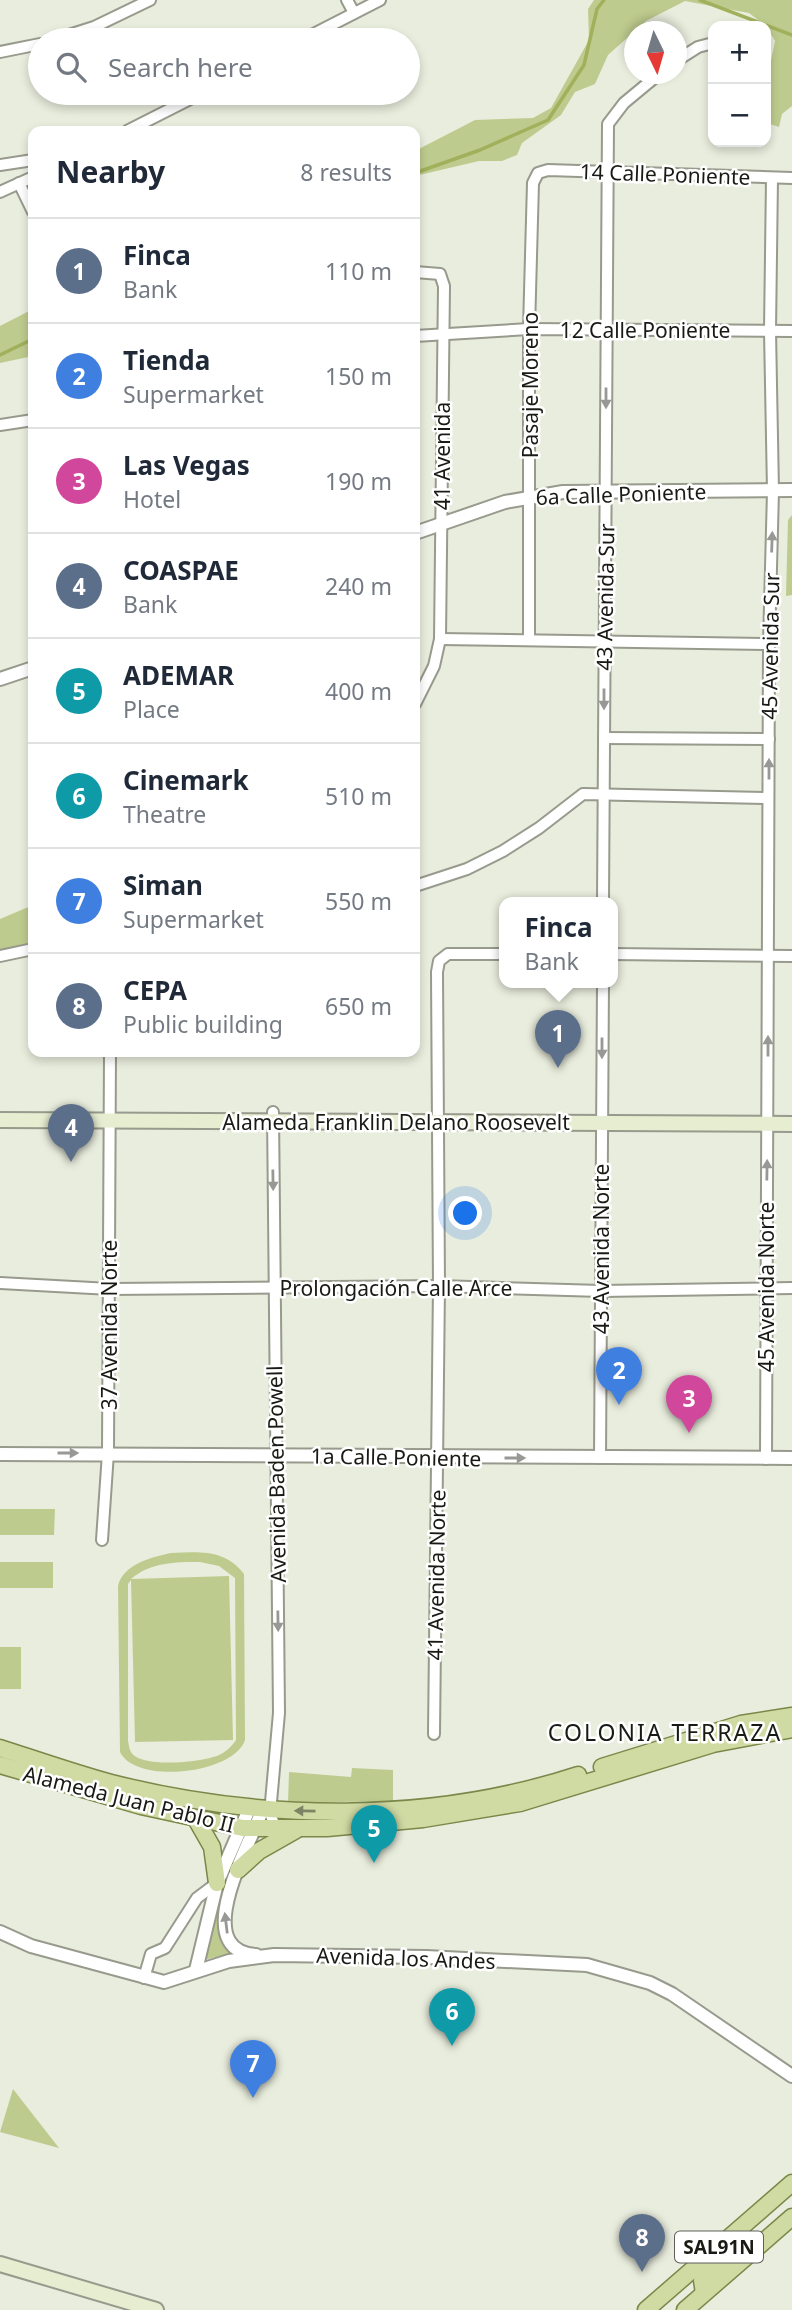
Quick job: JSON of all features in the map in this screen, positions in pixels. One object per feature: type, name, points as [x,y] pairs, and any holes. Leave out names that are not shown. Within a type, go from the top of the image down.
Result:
[{"type":"main road","name":"Alameda Franklin Delano Roosevelt","points":[[0,1111],[109,1116]]},
{"type":"main road","name":"Alameda Franklin Delano Roosevelt","points":[[0,1120],[109,1116],[767,1119],[792,1114]]},
{"type":"main road","name":"Alameda Franklin Delano Roosevelt","points":[[767,1119],[792,1124]]},
{"type":"main road","name":"Alameda Juan Pablo II","points":[[0,1765],[91,1793],[196,1819],[257,1817],[385,1809],[493,1798],[564,1780],[741,1724],[792,1716]]},
{"type":"main road","name":"Alameda Juan Pablo II","points":[[0,1748],[111,1783],[257,1817],[290,1829],[423,1819],[520,1803],[713,1744],[792,1729]]},
{"type":"main road","points":[[196,1819],[212,1847],[217,1883]]},
{"type":"main road","points":[[238,1870],[290,1829]]},
{"type":"main road","name":"SAL91N","points":[[646,2310],[792,2183]]},
{"type":"main road","name":"SAL91N","points":[[685,2310],[792,2217]]},
{"type":"main road","points":[[704,2293],[701,2288],[705,2274],[740,2242],[743,2227]]},
{"type":"main road","points":[[0,2264],[156,2310]]},
{"type":"main road","points":[[0,2273],[123,2310]]},
{"type":"street","points":[[91,28],[150,0]]},
{"type":"street","points":[[347,0],[354,13]]},
{"type":"street","points":[[325,28],[380,0]]},
{"type":"street","points":[[687,54],[708,44]]},
{"type":"street","points":[[0,52],[28,46]]},
{"type":"street","name":"43 Avenida Sur","points":[[603,897],[608,124],[624,103],[647,84]]},
{"type":"street","points":[[137,126],[178,105]]},
{"type":"street","points":[[0,165],[28,161]]},
{"type":"street","name":"14 Calle Poniente","points":[[538,173],[548,170],[792,178]]},
{"type":"street","name":"Pasaje Moreno","points":[[529,640],[529,329],[533,183],[538,173]]},
{"type":"street","name":"45 Avenida Sur","points":[[767,1119],[769,644],[773,491],[770,331],[772,178]]},
{"type":"street","points":[[0,192],[28,179]]},
{"type":"street","points":[[19,183],[28,202]]},
{"type":"street","name":"41 Avenida","points":[[420,272],[440,274],[444,286],[440,639],[435,666],[420,695]]},
{"type":"street","name":"12 Calle Poniente","points":[[420,336],[529,329],[792,331]]},
{"type":"street","points":[[0,425],[28,421]]},
{"type":"street","name":"6a Calle Poniente","points":[[420,531],[530,496],[606,490],[792,490]]},
{"type":"street","points":[[440,639],[769,644]]},
{"type":"street","points":[[0,679],[28,670]]},
{"type":"street","points":[[604,738],[769,739]]},
{"type":"street","points":[[420,884],[467,869],[503,851],[539,828],[583,794],[768,798]]},
{"type":"street","points":[[0,956],[28,950]]},
{"type":"street","name":"41 Avenida Norte","points":[[434,1734],[439,1286],[437,972],[439,961],[449,954],[499,954]]},
{"type":"street","points":[[618,954],[792,956]]},
{"type":"street","points":[[602,1119],[603,988]]},
{"type":"street","name":"37 Avenida Norte","points":[[102,1540],[108,1453],[110,1057]]},
{"type":"street","name":"Avenida Baden Powell","points":[[273,1116],[279,1713],[257,1817],[224,1910],[229,1939],[242,1953],[274,1955]]},
{"type":"street","name":"43 Avenida Norte","points":[[600,1458],[602,1119]]},
{"type":"street","name":"45 Avenida Norte","points":[[766,1459],[767,1119]]},
{"type":"street","name":"Prolongación Calle Arce","points":[[0,1283],[110,1289],[439,1286],[601,1291],[792,1289]]},
{"type":"street","name":"1a Calle Poniente","points":[[0,1454],[792,1458]]},
{"type":"street","points":[[196,1970],[217,1883],[257,1817]]},
{"type":"street","points":[[144,1978],[151,1954],[165,1948],[197,1898],[217,1883]]},
{"type":"street","name":"Avenida los Andes","points":[[0,1933],[31,1946],[164,1982],[196,1970],[274,1955],[426,1957],[587,1965],[650,1983],[672,1994],[792,2076]]},
{"type":"green space","points":[[594,0],[792,0],[792,106],[782,114],[779,127],[771,124],[771,61],[775,41],[771,34],[771,21],[759,21],[749,13],[685,1],[646,21],[624,21],[624,41],[608,55],[595,84],[575,92],[561,115],[522,143],[517,155],[502,161],[479,161],[420,175],[420,148],[475,120],[533,118],[551,108],[589,40],[588,9]]},
{"type":"green space","points":[[28,312],[28,357],[0,363],[0,326]]},
{"type":"green space","points":[[792,515],[792,595],[786,596],[788,520]]},
{"type":"green space","points":[[28,907],[28,944],[0,950],[0,919]]},
{"type":"green space","points":[[0,1509],[55,1509],[54,1535],[0,1535]]},
{"type":"green space","points":[[192,1552],[220,1556],[237,1566],[244,1574],[245,1740],[237,1752],[223,1761],[184,1771],[164,1772],[145,1769],[130,1762],[120,1752],[118,1586],[121,1578],[132,1567],[147,1559],[171,1553]],"holes":[[[200,1562],[219,1566],[235,1578],[236,1740],[229,1749],[211,1758],[173,1762],[147,1761],[130,1751],[128,1741],[128,1584],[131,1580],[135,1742],[233,1740],[229,1576],[131,1579],[147,1569],[164,1564]]]},
{"type":"green space","points":[[0,1562],[53,1562],[53,1588],[0,1588]]},
{"type":"green space","points":[[0,1647],[21,1647],[21,1689],[0,1689]]},
{"type":"green space","points":[[352,1768],[393,1770],[393,1801],[288,1803],[289,1772],[351,1777]]},
{"type":"green space","points":[[231,1863],[222,1923],[226,1944],[234,1953],[203,1960],[215,1903]]},
{"type":"green space","points":[[13,2089],[59,2148],[0,2132]]},
{"type":"waterway","points":[[420,171],[480,150],[548,120],[584,65],[597,9],[604,0]]},
{"type":"waterway","points":[[700,0],[792,35]]},
{"type":"waterway","points":[[0,355],[28,341]]},
{"type":"place","name":"Finca","points":[[558,1068]]},
{"type":"place","name":"COASPAE","points":[[71,1162]]},
{"type":"place","name":"Tienda","points":[[619,1405]]},
{"type":"place","name":"Las Vegas","points":[[689,1433]]},
{"type":"place","name":"ADEMAR","points":[[374,1863]]},
{"type":"place","name":"Cinemark","points":[[452,2046]]},
{"type":"place","name":"Siman","points":[[253,2098]]},
{"type":"place","name":"CEPA","points":[[642,2272]]},
{"type":"district","name":"COLONIA TERRAZA","points":[[665,1732]]}]
